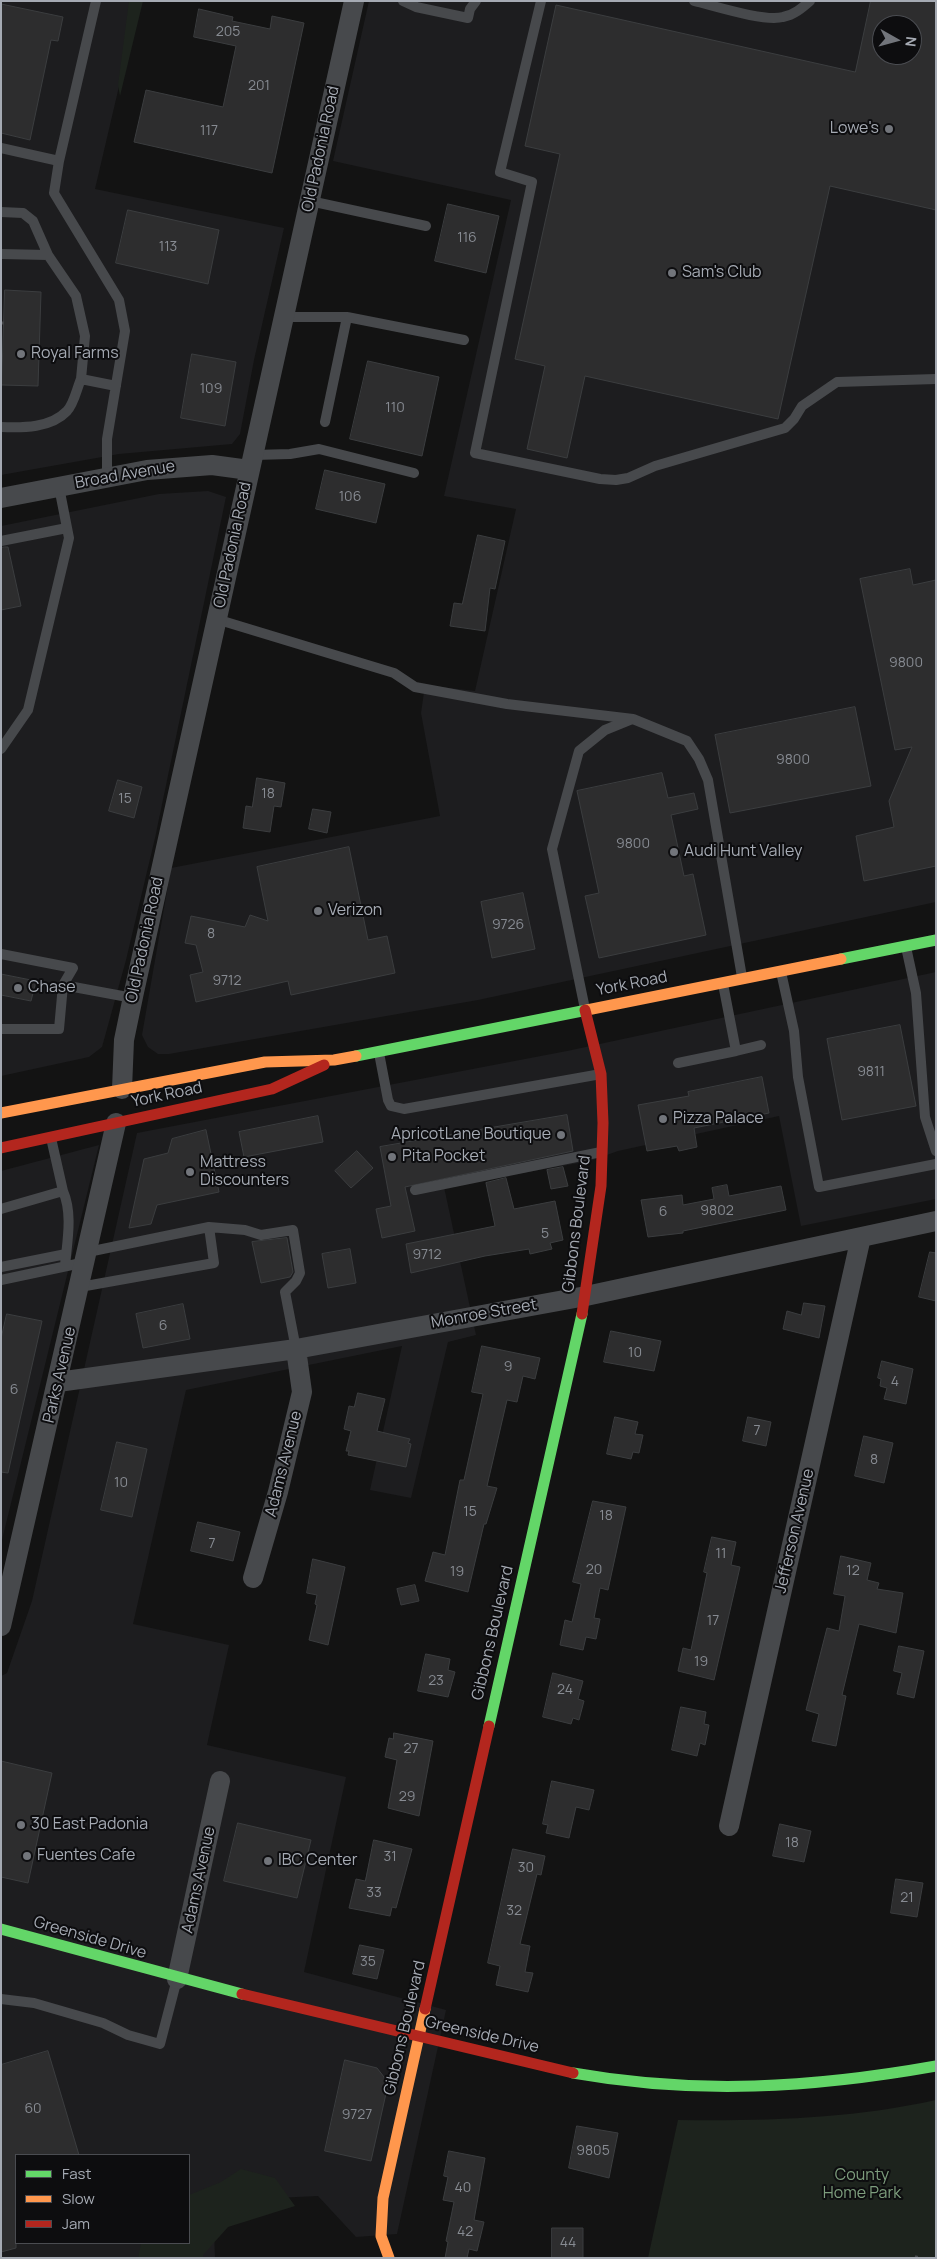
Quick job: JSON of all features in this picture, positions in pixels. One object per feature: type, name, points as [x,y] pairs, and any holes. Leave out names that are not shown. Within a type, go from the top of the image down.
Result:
[{"type":"street","name":"Old Padonia Road","points":[[122,1089],[124,1040],[354,1]]},
{"type":"street","name":"Broad Avenue","points":[[1,498],[107,477],[185,465],[252,463]]},
{"type":"street","name":"York Road","points":[[3,1112],[265,1062],[334,1060],[378,1052],[936,940]]},
{"type":"street","name":"Gibbons Boulevard","points":[[389,2258],[381,2243],[379,2227],[383,2198],[586,1296],[597,1223],[602,1152],[601,1074],[585,1010]]},
{"type":"street","name":"York Road","points":[[1,1148],[272,1089],[334,1060]]},
{"type":"street","name":"Parks Avenue","points":[[1,1626],[87,1257],[116,1123]]},
{"type":"street","name":"Monroe Street","points":[[58,1382],[296,1348],[586,1296],[936,1220]]},
{"type":"street","name":"Jefferson Avenue","points":[[729,1826],[861,1237]]},
{"type":"street","name":"Adams Avenue","points":[[252,1578],[278,1492],[302,1392],[296,1348]]},
{"type":"street","name":"Adams Avenue","points":[[177,1979],[220,1781]]},
{"type":"street","name":"Greenside Drive","points":[[1,1929],[177,1979],[592,2076],[697,2088],[758,2089],[828,2084],[936,2066]]},
{"type":"lane","points":[[96,1],[59,160],[54,193],[120,300],[124,315],[126,331],[107,439],[107,477]]},
{"type":"lane","points":[[403,1],[416,7],[468,18],[470,8],[476,1]]},
{"type":"lane","points":[[541,1],[500,172],[532,182],[476,454],[600,479],[628,478],[655,466],[785,428],[794,419],[802,406],[836,382],[936,379]]},
{"type":"lane","points":[[694,1],[747,14],[781,18],[795,13],[810,1]]},
{"type":"lane","points":[[1,148],[59,160]]},
{"type":"lane","points":[[310,201],[426,226]]},
{"type":"lane","points":[[1,212],[23,213],[33,221],[48,255],[76,296],[85,336],[81,378],[68,410],[46,424],[18,428],[1,427]]},
{"type":"lane","points":[[1,254],[48,255]]},
{"type":"lane","points":[[284,317],[347,317],[464,340]]},
{"type":"lane","points":[[324,422],[347,317]]},
{"type":"lane","points":[[81,378],[116,386]]},
{"type":"lane","points":[[252,463],[319,449],[414,473]]},
{"type":"lane","points":[[1,749],[28,710],[69,538],[59,487]]},
{"type":"lane","points":[[1,541],[67,528]]},
{"type":"lane","points":[[216,620],[394,673],[415,687],[507,704],[633,719],[687,740],[700,759],[708,780],[742,979]]},
{"type":"lane","points":[[585,1010],[552,849],[579,751],[605,730],[633,719]]},
{"type":"lane","points":[[906,946],[916,993],[925,1117],[936,1152]]},
{"type":"lane","points":[[1,954],[72,968],[63,985],[59,1028],[1,1029]]},
{"type":"lane","points":[[781,971],[794,1031],[798,1077],[819,1187],[936,1164]]},
{"type":"lane","points":[[723,983],[736,1051]]},
{"type":"lane","points":[[63,985],[133,998]]},
{"type":"lane","points":[[678,1063],[761,1045]]},
{"type":"lane","points":[[378,1052],[388,1100],[392,1106],[404,1109],[601,1074]]},
{"type":"lane","points":[[51,1137],[67,1200],[65,1266]]},
{"type":"lane","points":[[414,1190],[602,1152]]},
{"type":"lane","points":[[1,1209],[64,1191]]},
{"type":"lane","points":[[80,1287],[214,1263],[209,1227]]},
{"type":"lane","points":[[1,1280],[65,1266],[87,1257],[209,1227],[245,1230],[261,1235],[293,1230],[300,1273],[296,1282],[285,1292],[296,1348]]},
{"type":"lane","points":[[1,1267],[66,1254]]},
{"type":"lane","points":[[1,1999],[34,2003],[103,2022],[128,2035],[160,2044],[177,1979]]},
{"type":"shaded area","points":[[1,1],[139,1],[95,189],[284,228],[254,360],[240,434],[232,444],[119,454],[1,475]]},
{"type":"shaded area","points":[[369,1],[936,1],[936,902],[478,1000],[169,1054],[158,1054],[148,1047],[142,1035],[171,868],[440,816],[421,713],[425,685],[475,691],[516,509],[444,496],[511,200],[333,161]]},
{"type":"shaded area","points":[[208,491],[226,497],[155,838],[126,960],[102,1047],[89,1057],[1,1076],[1,526],[159,494]]},
{"type":"shaded area","points":[[936,972],[936,1199],[801,1226],[779,1116],[618,1151],[590,1161],[444,1187],[476,1335],[448,1342],[411,1498],[370,1490],[402,1346],[186,1390],[133,1624],[229,1645],[207,1745],[346,1777],[304,1972],[446,2010],[397,2234],[356,2237],[318,2196],[254,2199],[213,2205],[215,2258],[1,2258],[1,1676],[7,1673],[32,1601],[137,1133],[567,1051]]},
{"type":"shaded area","points":[[99,1145],[1,1544],[1,1171]]},
{"type":"green space","points":[[129,1],[143,1],[120,96],[118,85]]},
{"type":"green space","name":"County Home Park","points":[[936,2100],[936,2258],[648,2258],[678,2120],[808,2118],[872,2111]]},
{"type":"green space","points":[[241,2169],[275,2178],[295,2206],[228,2227],[203,2255],[203,2258],[138,2258],[141,2244],[190,2244],[190,2195],[221,2182]]},
{"type":"building","name":"Sam's Club","points":[[871,1],[936,1],[936,210],[830,186],[778,419],[585,376],[567,458],[527,449],[545,366],[515,359],[560,154],[525,146],[556,5],[855,72]]},
{"type":"building","points":[[1,4],[63,17],[58,41],[51,40],[30,140],[1,133]]},
{"type":"building","points":[[199,9],[233,17],[232,21],[270,29],[272,16],[304,23],[272,173],[134,142],[146,90],[223,107],[236,46],[194,37]]},
{"type":"building","points":[[448,204],[499,216],[486,273],[435,261]]},
{"type":"building","points":[[128,210],[219,230],[208,284],[116,263]]},
{"type":"building","name":"Royal Farms","points":[[5,290],[41,292],[38,386],[2,385]]},
{"type":"building","points":[[192,354],[236,362],[225,426],[181,418]]},
{"type":"building","points":[[368,361],[439,377],[422,456],[350,439]]},
{"type":"building","points":[[325,470],[385,484],[376,523],[316,509]]},
{"type":"building","points":[[478,535],[505,541],[495,589],[490,588],[485,631],[450,626],[454,603],[462,604]]},
{"type":"building","points":[[8,547],[21,606],[1,610],[1,548]]},
{"type":"building","points":[[910,569],[913,585],[936,580],[936,866],[864,881],[856,836],[894,827],[889,801],[912,747],[895,750],[860,579]]},
{"type":"building","points":[[855,707],[871,786],[730,813],[715,735]]},
{"type":"building","points":[[662,773],[668,798],[694,793],[698,809],[671,815],[684,876],[693,874],[706,935],[599,958],[585,896],[599,893],[577,791]]},
{"type":"building","points":[[257,778],[285,783],[281,807],[274,806],[270,832],[243,828],[246,806],[252,807]]},
{"type":"building","points":[[118,780],[142,787],[134,818],[109,811]]},
{"type":"building","points":[[313,809],[331,812],[327,833],[309,829]]},
{"type":"building","name":"Verizon","points":[[349,847],[368,940],[387,936],[395,973],[291,995],[288,981],[196,1002],[190,975],[203,972],[196,945],[185,943],[191,916],[245,927],[250,915],[268,921],[257,867]]},
{"type":"building","points":[[523,893],[535,949],[492,958],[481,902]]},
{"type":"building","name":"Chase","points":[[1,974],[36,981],[31,1001],[1,995]]},
{"type":"building","points":[[900,1025],[916,1106],[842,1120],[827,1039]]},
{"type":"building","points":[[762,1077],[769,1113],[694,1128],[697,1147],[679,1151],[677,1146],[647,1151],[638,1105],[689,1096],[688,1092]]},
{"type":"building","points":[[567,1115],[573,1151],[405,1187],[415,1231],[382,1238],[376,1209],[391,1206],[380,1147]]},
{"type":"building","points":[[318,1116],[323,1142],[244,1157],[239,1132]]},
{"type":"building","name":"Mattress Discounters","points":[[206,1130],[219,1192],[157,1205],[151,1224],[129,1228],[144,1159],[168,1153],[172,1139]]},
{"type":"building","points":[[357,1151],[373,1168],[351,1188],[335,1171]]},
{"type":"building","points":[[563,1167],[568,1186],[551,1189],[547,1170]]},
{"type":"building","points":[[506,1178],[514,1209],[555,1201],[563,1240],[550,1243],[552,1249],[530,1254],[529,1249],[485,1256],[411,1273],[406,1244],[495,1226],[486,1183]]},
{"type":"building","points":[[727,1185],[729,1196],[781,1186],[786,1210],[683,1231],[683,1233],[648,1237],[641,1200],[682,1195],[683,1205],[714,1199],[712,1188]]},
{"type":"building","points":[[287,1238],[293,1272],[290,1277],[261,1283],[252,1242]]},
{"type":"building","points":[[350,1249],[356,1283],[328,1288],[322,1254]]},
{"type":"building","points":[[930,1252],[936,1253],[936,1301],[919,1297]]},
{"type":"building","points":[[804,1303],[825,1306],[819,1338],[783,1329],[787,1311],[801,1315]]},
{"type":"building","points":[[183,1304],[190,1339],[143,1348],[136,1314]]},
{"type":"building","points":[[7,1314],[42,1321],[8,1473],[1,1472],[1,1339]]},
{"type":"building","points":[[611,1331],[661,1341],[654,1371],[604,1362]]},
{"type":"building","points":[[482,1346],[540,1358],[535,1379],[523,1376],[517,1402],[507,1400],[487,1486],[497,1488],[486,1524],[484,1524],[468,1592],[425,1581],[433,1552],[445,1555],[460,1480],[464,1480],[483,1394],[472,1392]]},
{"type":"building","points":[[882,1361],[913,1369],[906,1404],[884,1399],[887,1388],[880,1386],[881,1379],[878,1378]]},
{"type":"building","points":[[358,1393],[385,1399],[377,1431],[410,1439],[408,1443],[411,1444],[406,1467],[348,1455],[349,1451],[346,1451],[351,1431],[344,1429],[349,1406],[354,1407]]},
{"type":"building","points":[[615,1417],[638,1422],[635,1434],[643,1435],[639,1453],[633,1452],[631,1459],[607,1454]]},
{"type":"building","points":[[748,1417],[771,1422],[766,1446],[743,1441]]},
{"type":"building","points":[[864,1436],[893,1443],[884,1483],[855,1476]]},
{"type":"building","points":[[117,1442],[147,1449],[132,1517],[101,1510]]},
{"type":"building","points":[[593,1501],[626,1507],[608,1590],[600,1588],[594,1618],[600,1619],[596,1639],[586,1637],[583,1650],[560,1645],[565,1620],[572,1622],[581,1584],[573,1582]]},
{"type":"building","points":[[198,1522],[240,1532],[233,1561],[191,1551]]},
{"type":"building","points":[[712,1537],[736,1542],[731,1565],[740,1567],[714,1680],[678,1671],[683,1648],[691,1650],[707,1573],[704,1572]]},
{"type":"building","points":[[841,1556],[871,1563],[867,1580],[879,1583],[877,1589],[903,1593],[896,1633],[859,1624],[842,1695],[846,1696],[836,1746],[812,1741],[819,1714],[806,1710],[827,1628],[839,1631],[845,1596],[834,1594]]},
{"type":"building","points":[[313,1559],[345,1567],[328,1645],[309,1640],[317,1605],[315,1604],[317,1595],[307,1593]]},
{"type":"building","points":[[415,1585],[419,1601],[401,1605],[397,1589]]},
{"type":"building","points":[[899,1646],[924,1651],[914,1698],[897,1694],[902,1673],[894,1671]]},
{"type":"building","points":[[426,1654],[450,1659],[448,1670],[455,1672],[448,1697],[418,1691]]},
{"type":"building","points":[[553,1673],[583,1681],[578,1699],[584,1701],[579,1720],[573,1718],[571,1724],[543,1717]]},
{"type":"building","points":[[681,1707],[706,1712],[704,1724],[709,1725],[705,1745],[700,1743],[697,1756],[672,1750]]},
{"type":"building","points":[[394,1733],[433,1741],[419,1816],[388,1808],[397,1760],[385,1757],[389,1738],[393,1739]]},
{"type":"building","name":"30 East Padonia","points":[[1,1761],[52,1773],[28,1883],[1,1877]]},
{"type":"building","points":[[552,1781],[594,1790],[589,1810],[576,1807],[569,1838],[546,1833],[548,1825],[543,1824]]},
{"type":"building","name":"IBC Center","points":[[238,1823],[311,1840],[297,1898],[224,1881]]},
{"type":"building","points":[[780,1824],[811,1831],[804,1862],[773,1856]]},
{"type":"building","points":[[374,1840],[412,1849],[396,1908],[392,1907],[390,1916],[349,1908],[356,1879],[365,1881]]},
{"type":"building","points":[[513,1849],[545,1856],[541,1875],[537,1874],[520,1944],[530,1946],[525,1972],[533,1973],[528,1992],[496,1985],[500,1966],[488,1963]]},
{"type":"building","points":[[896,1879],[923,1883],[917,1917],[891,1913]]},
{"type":"building","points":[[360,1945],[384,1950],[377,1979],[353,1974]]},
{"type":"building","points":[[48,2051],[79,2154],[15,2154],[16,2248],[1,2252],[1,2065]]},
{"type":"building","points":[[345,2060],[377,2068],[384,2077],[387,2089],[371,2161],[325,2151]]},
{"type":"building","points":[[577,2126],[618,2133],[609,2178],[569,2168]]},
{"type":"building","points":[[449,2151],[485,2158],[474,2220],[484,2222],[477,2251],[469,2249],[467,2258],[445,2258],[448,2242],[446,2241],[454,2202],[443,2200],[448,2177],[444,2176]]},
{"type":"building","points":[[552,2228],[583,2228],[583,2258],[552,2258]]},
{"type":"traffic: fast","points":[[841,959],[936,940]]},
{"type":"traffic: fast","points":[[356,1056],[587,1010]]},
{"type":"traffic: fast","points":[[489,1726],[582,1314]]},
{"type":"traffic: fast","points":[[1,1929],[242,1994]]},
{"type":"traffic: fast","points":[[573,2073],[665,2084],[754,2086],[799,2084],[890,2074],[936,2066]]},
{"type":"traffic: slow","points":[[587,1010],[841,959]]},
{"type":"traffic: slow","points":[[1,1113],[265,1062],[334,1060],[356,1056]]},
{"type":"traffic: slow","points":[[389,2258],[381,2236],[383,2198],[425,2009]]},
{"type":"traffic: jam","points":[[582,1314],[601,1186],[603,1123],[601,1074],[585,1010]]},
{"type":"traffic: jam","points":[[1,1148],[272,1089],[324,1065]]},
{"type":"traffic: jam","points":[[425,2009],[489,1726]]},
{"type":"traffic: jam","points":[[242,1994],[573,2073]]},
{"type":"place","name":"Lowe's","points":[[889,129]]},
{"type":"place","name":"Sam's Club","points":[[672,273]]},
{"type":"place","name":"Royal Farms","points":[[21,354]]},
{"type":"place","name":"Audi Hunt Valley","points":[[674,852]]},
{"type":"place","name":"Verizon","points":[[318,911]]},
{"type":"place","name":"Chase","points":[[18,988]]},
{"type":"place","name":"Pizza Palace","points":[[663,1119]]},
{"type":"place","name":"ApricotLane Boutique","points":[[561,1135]]},
{"type":"place","name":"Pita Pocket","points":[[392,1157]]},
{"type":"place","name":"Mattress Discounters","points":[[190,1172]]},
{"type":"place","name":"30 East Padonia","points":[[21,1825]]},
{"type":"place","name":"Fuentes Cafe","points":[[27,1856]]},
{"type":"place","name":"IBC Center","points":[[268,1861]]}]
